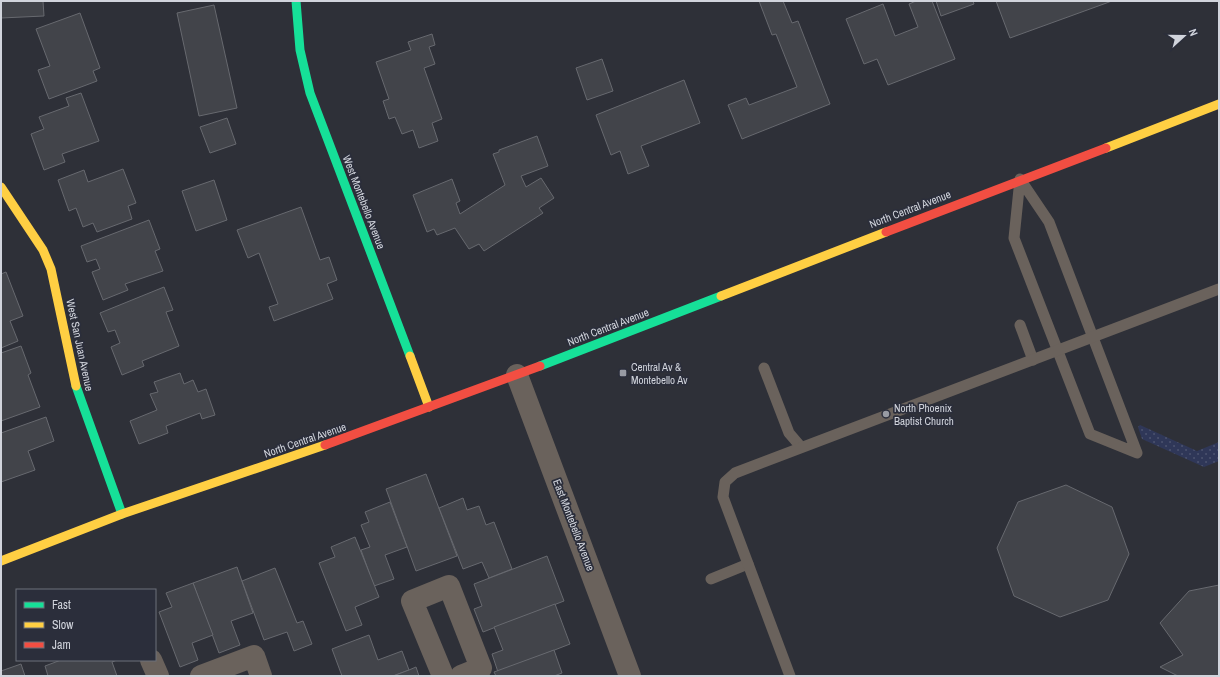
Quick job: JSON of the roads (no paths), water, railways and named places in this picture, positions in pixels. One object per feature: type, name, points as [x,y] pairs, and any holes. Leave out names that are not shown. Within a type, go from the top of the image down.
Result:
[{"type":"main road","name":"West Montebello Avenue","points":[[296,1],[300,50],[310,93],[429,407]]},
{"type":"main road","name":"North Central Avenue","points":[[1,561],[122,514],[305,452],[517,375],[1020,179],[1219,104]]},
{"type":"main road","name":"West San Juan Avenue","points":[[1,187],[42,250],[51,270],[73,378],[92,435],[122,514]]},
{"type":"street","name":"East Montebello Avenue","points":[[517,375],[630,676]]},
{"type":"street","points":[[442,676],[412,601],[448,586],[481,668],[461,676]]},
{"type":"street","points":[[201,676],[254,656],[261,676]]},
{"type":"street","points":[[151,661],[158,676]]},
{"type":"lane","points":[[1020,179],[1050,222],[1138,453],[1090,434],[1014,238],[1020,179]]},
{"type":"lane","points":[[790,676],[723,497],[725,482],[735,472],[1219,289]]},
{"type":"lane","points":[[1020,325],[1033,360]]},
{"type":"lane","points":[[764,368],[789,433],[801,448]]},
{"type":"lane","points":[[711,579],[748,564]]},
{"type":"place","name":"Central Av & Montebello Av","points":[[623,373]]},
{"type":"place","name":"North Phoenix Baptist Church","points":[[886,414]]}]
